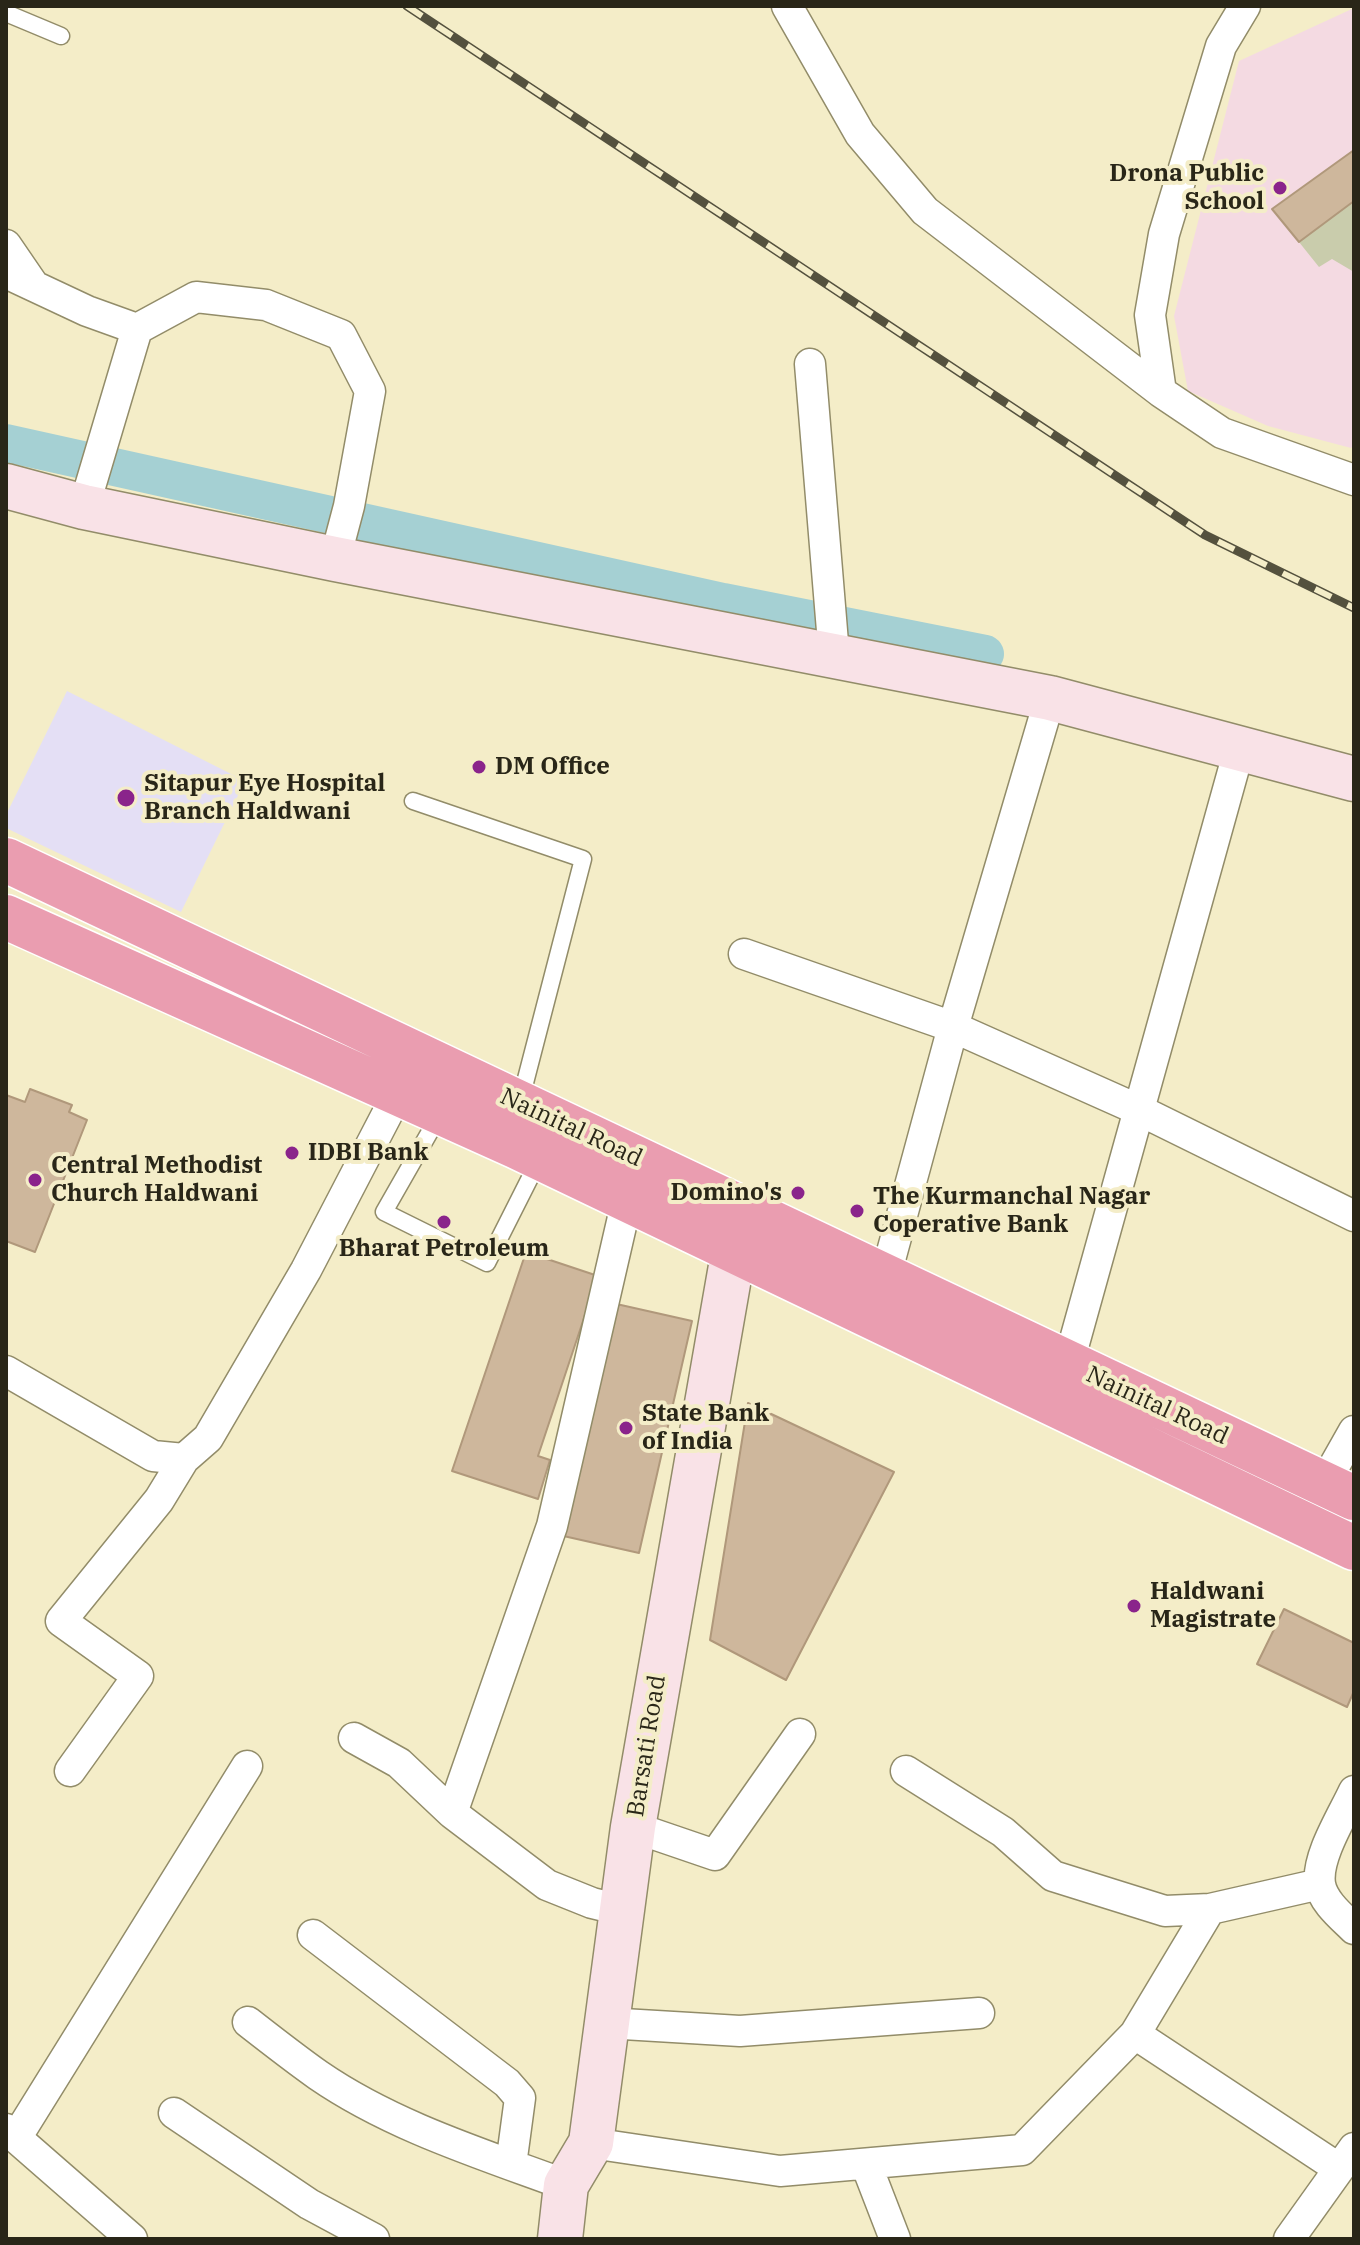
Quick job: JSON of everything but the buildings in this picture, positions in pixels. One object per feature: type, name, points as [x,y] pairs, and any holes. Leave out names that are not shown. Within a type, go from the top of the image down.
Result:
[{"type":"highway","name":"Nainital Road","points":[[6,860],[1339,1491]]},
{"type":"highway","name":"Nainital Road","points":[[6,917],[540,1158],[734,1249],[1053,1407],[1354,1548]]},
{"type":"highway","points":[[1053,1407],[1068,1365]]},
{"type":"street","points":[[1161,392],[1150,315],[1164,234],[1221,46],[1245,6]]},
{"type":"street","points":[[798,10],[860,134],[925,211],[1161,392],[1222,433],[1354,480]]},
{"type":"street","points":[[6,245],[19,278],[87,311],[137,329]]},
{"type":"street","points":[[88,495],[137,329],[196,297],[266,305],[341,335],[370,391],[343,531]]},
{"type":"street","points":[[810,364],[834,655]]},
{"type":"street","points":[[6,486],[343,531],[834,655],[1050,698],[1354,779]]},
{"type":"street","points":[[885,1278],[953,1027],[1050,698]]},
{"type":"street","points":[[1068,1365],[1239,750]]},
{"type":"street","points":[[744,954],[953,1027],[1139,1110],[1354,1216]]},
{"type":"street","points":[[70,1771],[138,1676],[61,1621],[159,1500],[184,1459],[208,1438],[306,1270],[397,1095]]},
{"type":"street","points":[[452,1813],[552,1526],[627,1200]]},
{"type":"street","name":"Barsati Road","points":[[560,2239],[566,2185],[591,2143],[633,1827],[734,1249]]},
{"type":"street","points":[[6,1371],[153,1456],[184,1459]]},
{"type":"street","points":[[1339,1491],[1354,1431]]},
{"type":"street","points":[[633,1827],[715,1855],[800,1734]]},
{"type":"street","points":[[354,1738],[399,1763],[452,1813],[547,1885],[621,1910]]},
{"type":"street","points":[[132,2239],[11,2133],[247,1766]]},
{"type":"street","points":[[906,1771],[1003,1832],[1053,1876],[1165,1911],[1210,1909],[1320,1884]]},
{"type":"street","points":[[1354,1791],[1326,1850],[1320,1884],[1331,1905],[1354,1929]]},
{"type":"street","points":[[591,2143],[780,2171],[1022,2150],[1135,2034],[1210,1909]]},
{"type":"street","points":[[313,1935],[507,2083],[520,2098],[511,2165]]},
{"type":"street","points":[[606,2023],[740,2031],[979,2013]]},
{"type":"street","points":[[248,2022],[319,2076],[372,2106],[566,2185]]},
{"type":"street","points":[[1135,2034],[1346,2158],[1289,2239]]},
{"type":"street","points":[[174,2113],[309,2204],[374,2239]]},
{"type":"street","points":[[866,2164],[895,2239]]},
{"type":"lane","points":[[6,13],[61,36]]},
{"type":"lane","points":[[413,801],[583,859],[520,1103]]},
{"type":"lane","points":[[440,1114],[384,1212],[487,1263],[540,1158]]},
{"type":"shaded area","name":"Drona Public School","points":[[1354,8],[1354,445],[1351,448],[1268,426],[1188,391],[1174,316],[1239,61]]},
{"type":"shaded area","name":"Sitapur Eye Hospital Branch Haldwani","points":[[67,691],[245,781],[181,912],[6,828],[6,815]]},
{"type":"green space","points":[[1354,201],[1354,272],[1332,259],[1319,267],[1299,242]]},
{"type":"waterway","points":[[6,443],[723,602],[985,654]]},
{"type":"railway","points":[[407,6],[1205,535],[1354,608]]},
{"type":"place","name":"Drona Public School","points":[[1280,188]]},
{"type":"place","name":"DM Office","points":[[479,767]]},
{"type":"place","name":"Sitapur Eye Hospital Branch Haldwani","points":[[126,798]]},
{"type":"place","name":"IDBI Bank","points":[[292,1153]]},
{"type":"place","name":"Central Methodist Church Haldwani","points":[[35,1180]]},
{"type":"place","name":"Domino's","points":[[798,1193]]},
{"type":"place","name":"The Kurmanchal Nagar Coperative Bank","points":[[857,1211]]},
{"type":"place","name":"Bharat Petroleum","points":[[444,1222]]},
{"type":"place","name":"State Bank of India","points":[[626,1428]]},
{"type":"place","name":"Haldwani Magistrate","points":[[1134,1606]]}]
